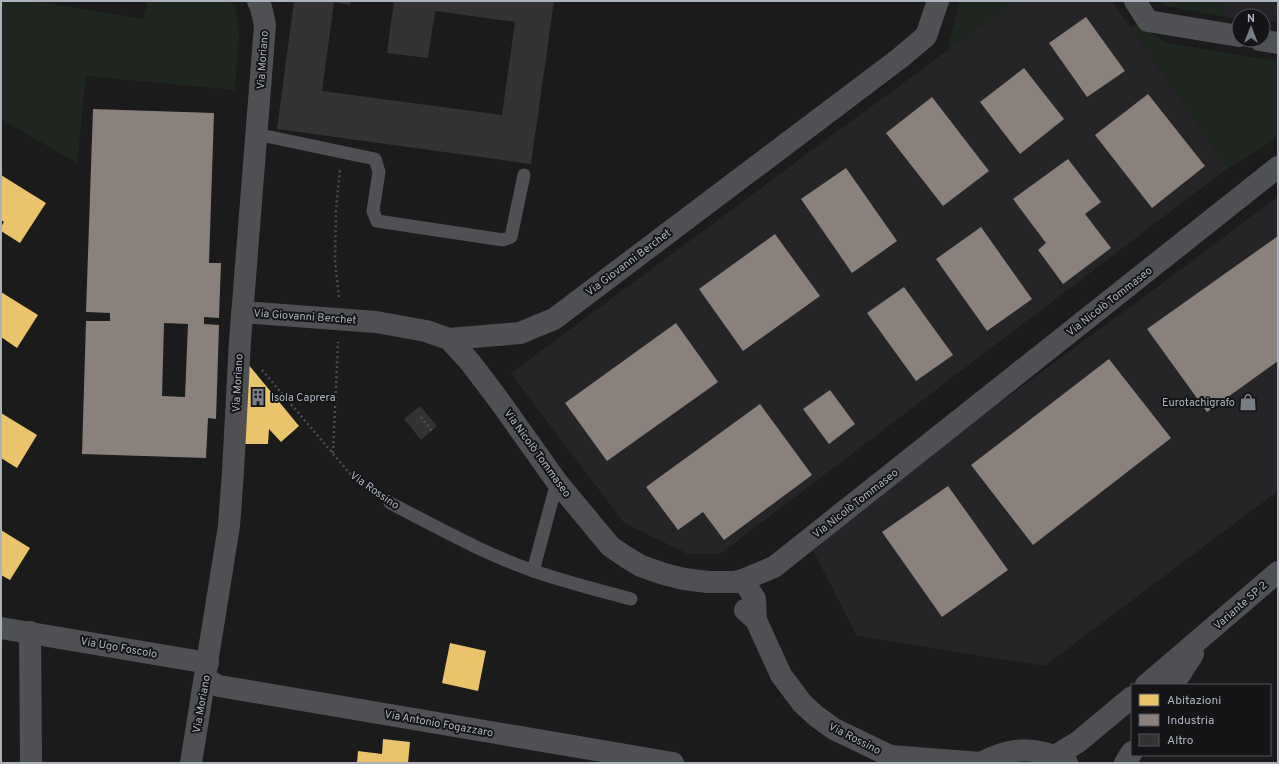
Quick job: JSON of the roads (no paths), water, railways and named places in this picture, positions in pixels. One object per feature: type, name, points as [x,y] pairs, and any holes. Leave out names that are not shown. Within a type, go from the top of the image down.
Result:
[{"type":"street","name":"Via Moriano","points":[[191,763],[229,526],[234,472],[241,318],[265,25],[258,1]]},
{"type":"street","name":"Via Giovanni Berchet","points":[[449,339],[520,334],[554,319],[900,58],[926,36],[938,1]]},
{"type":"street","points":[[1135,1],[1148,21],[1231,35]]},
{"type":"street","name":"Via Nicolò Tommaseo","points":[[449,339],[470,362],[498,399],[557,482],[610,546],[641,566],[664,574],[684,579],[708,582],[739,581],[774,567],[1278,167]]},
{"type":"street","points":[[241,318],[449,339]]},
{"type":"street","name":"Variante SP 2","points":[[1147,684],[1278,572]]},
{"type":"street","name":"Via Rossino","points":[[739,581],[740,605],[756,620],[781,675],[802,703],[816,716],[834,729],[894,759],[981,763]]},
{"type":"street","name":"Via Ugo Foscolo","points":[[1,628],[30,632],[206,671]]},
{"type":"street","points":[[30,632],[31,763]]},
{"type":"street","name":"Variante SP 2","points":[[1174,684],[1203,637]]},
{"type":"street","name":"Via Antonio Fogazzaro","points":[[206,671],[219,686],[674,763]]},
{"type":"street","points":[[981,763],[998,754],[1017,750],[1037,751],[1061,760],[1078,742],[1131,698]]},
{"type":"street","points":[[1125,763],[1131,754]]},
{"type":"lane","points":[[256,134],[376,159],[379,172],[373,211],[377,221],[503,240],[511,237],[524,175]]},
{"type":"lane","points":[[533,571],[557,482]]},
{"type":"lane","name":"Via Rossino","points":[[390,503],[480,548],[533,571],[590,588],[631,598]]},
{"type":"place","name":"Isola Caprera","points":[[258,397]]},
{"type":"place","name":"Eurotachigrafo","points":[[1248,402]]}]
